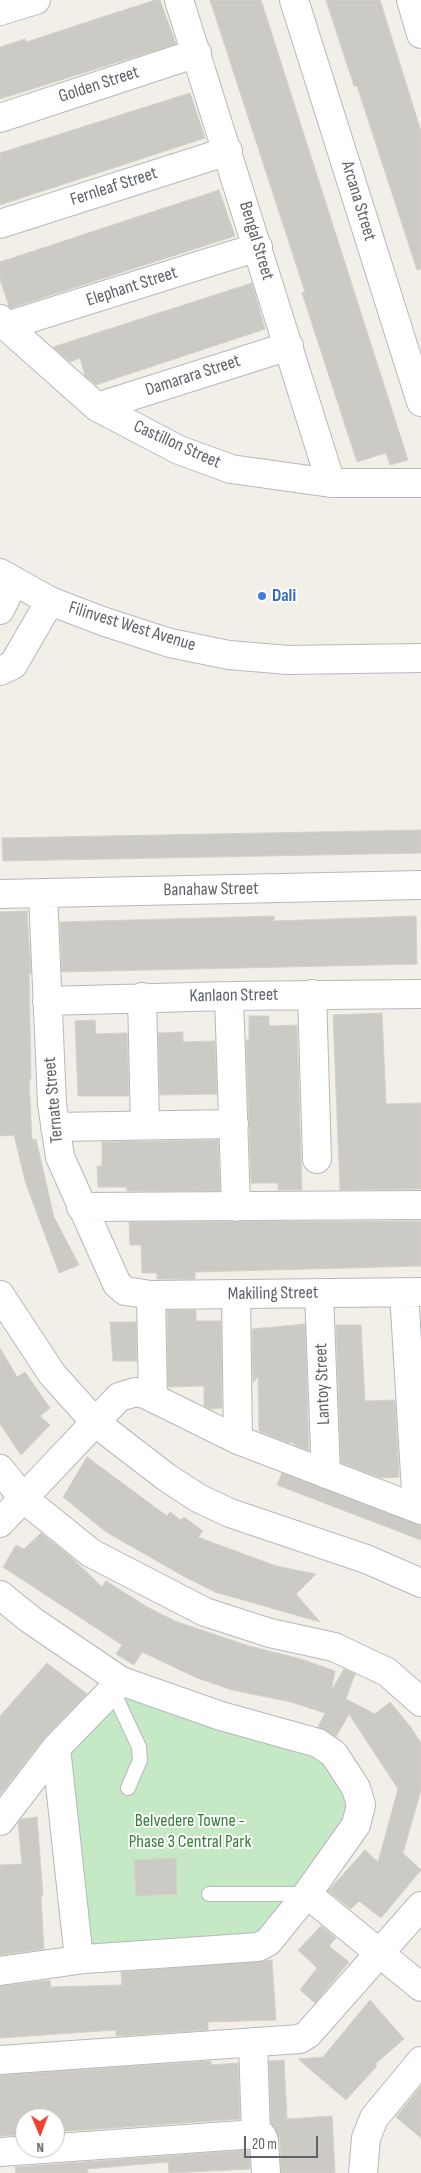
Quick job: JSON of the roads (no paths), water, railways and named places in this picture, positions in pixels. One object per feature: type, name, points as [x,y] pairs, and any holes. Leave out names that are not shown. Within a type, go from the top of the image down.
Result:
[{"type":"street","points":[[0,12],[36,0]]},
{"type":"street","name":"Bengal Street","points":[[179,0],[332,483]]},
{"type":"street","name":"Arcana Street","points":[[294,0],[421,402]]},
{"type":"street","points":[[410,0],[421,34]]},
{"type":"street","name":"Golden Street","points":[[0,118],[197,53]]},
{"type":"street","name":"Fernleaf Street","points":[[0,224],[228,151]]},
{"type":"street","name":"Elephant Street","points":[[3,322],[258,247]]},
{"type":"street","name":"Castillon Street","points":[[3,322],[97,407],[179,450],[231,469],[332,483],[421,483]]},
{"type":"street","name":"Damarara Street","points":[[97,407],[288,346]]},
{"type":"street","points":[[0,610],[7,577]]},
{"type":"street","name":"Filinvest West Avenue","points":[[7,577],[50,601],[105,622],[170,643],[229,655],[288,660],[421,658]]},
{"type":"street","points":[[0,671],[13,665],[50,601]]},
{"type":"street","name":"Banahaw Street","points":[[0,894],[421,885]]},
{"type":"street","name":"Ternate Street","points":[[43,893],[52,1104],[60,1157],[112,1276],[138,1293]]},
{"type":"street","points":[[312,994],[317,1159]]},
{"type":"street","name":"Kanlaon Street","points":[[48,1001],[142,997],[421,994]]},
{"type":"street","points":[[229,996],[236,1207]]},
{"type":"street","points":[[142,997],[145,1125]]},
{"type":"street","points":[[55,1127],[234,1124]]},
{"type":"street","points":[[81,1207],[421,1205]]},
{"type":"street","points":[[0,1524],[119,1397],[127,1393],[136,1392],[153,1398],[238,1440],[419,1509],[413,1292]]},
{"type":"street","name":"Makiling Street","points":[[138,1293],[413,1292]]},
{"type":"street","points":[[138,1293],[153,1398]]},
{"type":"street","name":"Lantoy Street","points":[[319,1293],[326,1474]]},
{"type":"street","points":[[236,1294],[238,1440]]},
{"type":"street","points":[[0,1295],[52,1374],[96,1423],[137,1456],[198,1498],[230,1513],[366,1559],[421,1583]]},
{"type":"street","points":[[0,1469],[23,1498],[91,1553],[196,1608],[270,1633],[334,1647],[387,1672],[421,1702]]},
{"type":"street","points":[[0,1596],[116,1685],[318,1743],[334,1754],[356,1788],[360,1805],[356,1825],[307,1894],[268,1942],[258,1947],[79,1959],[0,1971]]},
{"type":"street","points":[[0,1821],[56,1748],[116,1685]]},
{"type":"street","points":[[56,1748],[79,1959]]},
{"type":"street","points":[[307,1894],[421,1987]]},
{"type":"street","points":[[0,2060],[300,2038],[308,2034],[380,1955],[421,1906]]},
{"type":"street","points":[[253,2042],[256,2134]]},
{"type":"street","points":[[363,2173],[366,2138],[374,2118],[421,2061]]},
{"type":"street","points":[[0,2152],[256,2134],[262,2136],[264,2141],[266,2173]]},
{"type":"lane","points":[[116,1685],[140,1747],[140,1760],[128,1788]]},
{"type":"lane","points":[[208,1894],[307,1894]]},
{"type":"place","name":"Dali","points":[[262,596]]},
{"type":"park label","name":"Belvedere Towne - Phase 3 Central Park","points":[[190,1831]]}]
